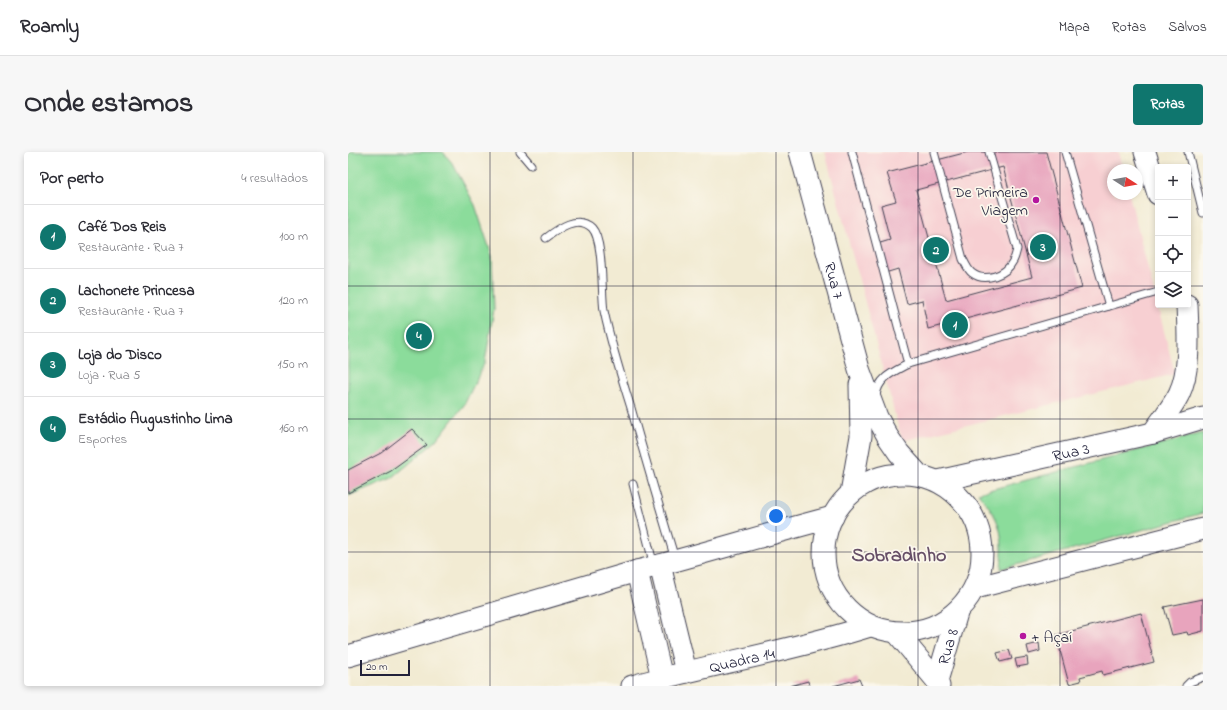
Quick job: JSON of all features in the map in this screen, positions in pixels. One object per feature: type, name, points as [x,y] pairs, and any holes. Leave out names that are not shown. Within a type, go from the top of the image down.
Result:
[{"type":"main road","name":"Rua 7","points":[[800,152],[860,369],[874,408],[888,437],[899,453],[928,478],[955,493],[969,508],[978,527],[982,547],[982,568],[975,588],[957,613]]},
{"type":"main road","points":[[1145,152],[1155,184]]},
{"type":"main road","points":[[1191,307],[1203,331]]},
{"type":"main road","points":[[1153,433],[1179,393],[1185,370],[1188,342],[1187,308]]},
{"type":"main road","points":[[860,369],[861,436],[851,493],[833,517],[824,541],[825,567],[833,592],[849,612],[870,626],[897,633],[918,632],[939,625],[957,613]]},
{"type":"main road","name":"Rua 3","points":[[851,493],[872,480],[895,474],[928,478],[1153,433],[1203,418]]},
{"type":"main road","points":[[348,656],[753,537],[833,517]]},
{"type":"main road","points":[[975,588],[1203,529]]},
{"type":"main road","points":[[657,566],[686,672]]},
{"type":"main road","points":[[657,566],[662,678]]},
{"type":"main road","name":"Rua 8","points":[[938,683],[957,613]]},
{"type":"main road","name":"Quadra 14","points":[[632,686],[828,639],[870,626]]},
{"type":"main road","name":"Rua 8","points":[[897,633],[938,683]]},
{"type":"lane","points":[[520,152],[530,165]]},
{"type":"lane","points":[[852,152],[908,364]]},
{"type":"lane","points":[[934,152],[963,260],[971,272],[982,277],[995,276],[1006,270],[1014,261],[1017,249],[989,152]]},
{"type":"lane","points":[[1065,152],[1109,306]]},
{"type":"lane","points":[[1188,152],[1203,213]]},
{"type":"lane","points":[[546,238],[559,228],[570,223],[583,224],[591,228],[596,236],[599,250],[602,300],[657,566]]},
{"type":"lane","points":[[874,408],[876,388],[884,378],[908,364],[1155,293]]},
{"type":"lane","points":[[633,484],[657,566]]},
{"type":"lane","points":[[1186,686],[1190,682],[1203,677]]},
{"type":"shaded area","points":[[825,152],[1119,152],[1122,164],[1107,164],[1107,200],[1131,200],[1155,296],[1155,308],[1158,308],[1175,374],[902,441]]},
{"type":"green space","points":[[348,152],[443,152],[453,164],[475,205],[492,256],[494,309],[485,362],[464,405],[436,441],[392,478],[348,496]]},
{"type":"green space","points":[[1203,433],[1203,513],[1001,569],[1002,546],[999,528],[992,511],[978,493]]},
{"type":"building","points":[[968,152],[1046,152],[1082,288],[928,329],[922,300],[907,304],[898,269],[885,273],[877,244],[890,240],[881,205],[896,201],[887,173]],"holes":[[[1003,167],[1032,277],[946,300],[916,190]]]},
{"type":"building","points":[[412,429],[427,445],[391,471],[348,493],[348,470],[381,453]]},
{"type":"building","points":[[1203,599],[1203,631],[1188,635],[1187,632],[1172,635],[1164,607]]},
{"type":"building","points":[[1141,613],[1154,662],[1103,675],[1102,671],[1080,677],[1081,681],[1069,684],[1056,635]]},
{"type":"building","points":[[1039,643],[1040,651],[1029,654],[1027,646]]},
{"type":"building","points":[[1009,650],[1012,659],[1000,662],[997,653]]},
{"type":"building","points":[[1027,657],[1028,665],[1017,667],[1015,659]]},
{"type":"building","points":[[859,679],[862,686],[833,686]]},
{"type":"building","points":[[808,681],[809,686],[790,686]]},
{"type":"place","name":"De Primeira Viagem","points":[[1036,200]]},
{"type":"place","name":"Loja do Disco","points":[[1043,247]]},
{"type":"place","name":"Lachonete Princesa","points":[[936,250]]},
{"type":"place","name":"Café Dos Reis","points":[[955,325]]},
{"type":"place","name":"Estádio Augustinho Lima","points":[[419,336]]},
{"type":"place","name":"+ Açaí","points":[[1023,636]]},
{"type":"district","name":"Sobradinho","points":[[899,554]]}]
